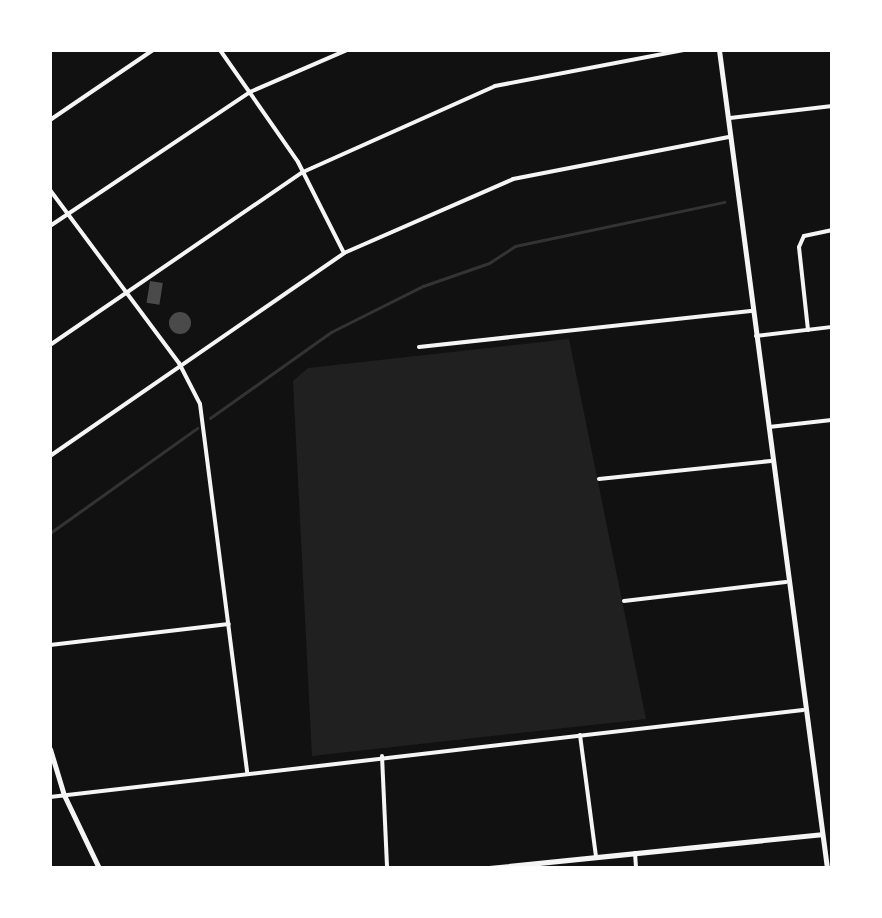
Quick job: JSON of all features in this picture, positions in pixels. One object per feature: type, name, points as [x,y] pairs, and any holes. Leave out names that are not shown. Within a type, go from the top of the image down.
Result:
[{"type":"street","points":[[50,120],[153,50]]},
{"type":"street","points":[[220,50],[303,172],[344,253]]},
{"type":"street","points":[[50,226],[250,92],[347,50]]},
{"type":"street","points":[[50,345],[303,172],[495,86],[684,50]]},
{"type":"street","points":[[720,50],[786,582],[827,868]]},
{"type":"street","points":[[730,118],[832,106]]},
{"type":"street","points":[[50,456],[179,363],[344,253],[513,179],[732,137]]},
{"type":"street","points":[[50,190],[179,363],[205,421],[247,772]]},
{"type":"street","points":[[808,330],[799,247],[804,236],[832,230]]},
{"type":"street","points":[[419,347],[753,311]]},
{"type":"street","points":[[756,336],[832,327]]},
{"type":"street","points":[[767,427],[832,420]]},
{"type":"street","points":[[599,479],[771,461]]},
{"type":"street","points":[[624,601],[786,582]]},
{"type":"street","points":[[50,645],[229,624]]},
{"type":"street","points":[[50,797],[382,756],[803,710]]},
{"type":"street","points":[[580,735],[596,857]]},
{"type":"street","points":[[50,749],[64,795],[99,868]]},
{"type":"street","points":[[382,756],[387,868]]},
{"type":"street","points":[[489,868],[832,833]]},
{"type":"street","points":[[635,853],[636,868]]},
{"type":"shaded area","points":[[569,339],[646,719],[312,756],[293,381],[308,368]]},
{"type":"building","points":[[150,281],[163,283],[159,305],[147,303]]},
{"type":"building","points":[[180,312],[188,315],[191,323],[188,331],[180,334],[172,331],[169,323],[172,315]]},
{"type":"waterway","points":[[210,418],[331,332],[423,286],[489,263],[515,246],[724,202]]},
{"type":"waterway","points":[[50,533],[197,428]]}]
